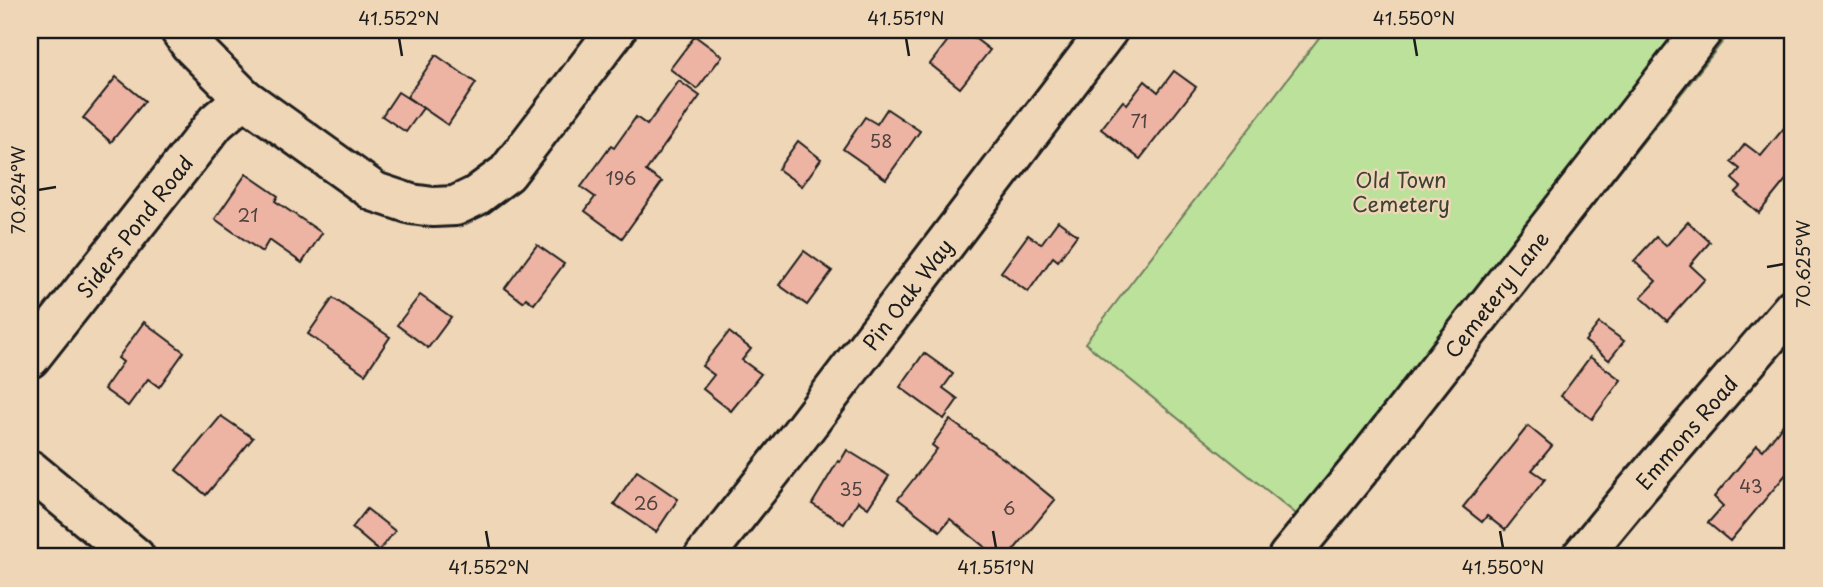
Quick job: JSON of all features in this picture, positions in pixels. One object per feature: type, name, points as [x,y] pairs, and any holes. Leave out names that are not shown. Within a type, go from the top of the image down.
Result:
[{"type":"main road","points":[[180,30],[190,44],[244,98],[376,192],[411,204],[433,207],[455,206],[507,173],[616,30]]},
{"type":"main road","name":"Pin Oak Way","points":[[704,557],[1108,30]]},
{"type":"main road","name":"Cemetery Lane","points":[[1288,557],[1364,464],[1703,30]]},
{"type":"main road","name":"Siders Pond Road","points":[[30,358],[216,122],[244,98]]},
{"type":"main road","name":"Emmons Road","points":[[1581,557],[1630,496],[1793,308]]},
{"type":"main road","points":[[30,470],[135,557]]},
{"type":"green space","name":"Old Town Cemetery","points":[[1325,30],[1732,30],[1327,539],[1085,343]]},
{"type":"building","points":[[956,30],[964,30],[990,50],[960,88],[930,64]]},
{"type":"building","points":[[695,36],[722,56],[697,89],[670,69]]},
{"type":"building","points":[[436,55],[476,83],[448,125],[407,97]]},
{"type":"building","points":[[1174,71],[1196,87],[1140,159],[1101,129],[1123,101],[1127,104],[1145,81],[1158,92]]},
{"type":"building","points":[[116,77],[145,101],[111,142],[83,118]]},
{"type":"building","points":[[679,81],[700,96],[646,171],[662,182],[622,238],[585,211],[595,197],[581,187],[636,117],[647,125]]},
{"type":"building","points":[[398,92],[423,108],[406,132],[382,116]]},
{"type":"building","points":[[887,109],[920,131],[886,179],[843,149],[865,117],[877,124]]},
{"type":"building","points":[[1793,117],[1793,171],[1759,213],[1735,193],[1741,187],[1732,179],[1740,169],[1731,162],[1745,144],[1761,156]]},
{"type":"building","points":[[798,141],[821,159],[802,186],[778,169]]},
{"type":"building","points":[[246,174],[278,196],[275,201],[322,233],[302,263],[269,240],[262,252],[215,219]]},
{"type":"building","points":[[1058,221],[1077,235],[1058,261],[1053,257],[1028,292],[1001,272],[1028,235],[1041,244]]},
{"type":"building","points":[[1688,222],[1710,242],[1690,265],[1705,279],[1667,321],[1641,297],[1656,281],[1634,261],[1656,237],[1666,246]]},
{"type":"building","points":[[537,245],[564,264],[534,304],[526,298],[523,302],[505,288]]},
{"type":"building","points":[[804,251],[832,271],[807,305],[779,285]]},
{"type":"building","points":[[420,295],[451,317],[428,348],[397,325]]},
{"type":"building","points":[[333,298],[390,337],[365,374],[308,334]]},
{"type":"building","points":[[144,322],[184,352],[159,387],[148,379],[128,406],[104,389],[123,362],[118,358]]},
{"type":"building","points":[[1599,323],[1624,341],[1609,360],[1585,341]]},
{"type":"building","points":[[729,332],[751,349],[742,360],[761,374],[731,411],[703,389],[714,375],[702,366]]},
{"type":"building","points":[[924,353],[953,374],[943,388],[958,399],[944,419],[900,387]]},
{"type":"building","points":[[1590,357],[1621,380],[1592,419],[1561,396]]},
{"type":"building","points":[[1793,412],[1793,466],[1730,541],[1708,523],[1723,506],[1714,497],[1757,445],[1763,450]]},
{"type":"building","points":[[221,416],[253,438],[206,495],[176,470]]},
{"type":"building","points":[[950,420],[1055,500],[1008,557],[997,557],[950,519],[940,531],[898,499],[937,449],[932,445]]},
{"type":"building","points":[[1528,426],[1552,446],[1532,470],[1545,479],[1505,530],[1487,516],[1482,522],[1463,507]]},
{"type":"building","points":[[847,450],[889,476],[868,508],[858,501],[844,524],[812,504]]},
{"type":"building","points":[[637,471],[678,499],[656,532],[614,504]]},
{"type":"building","points":[[367,509],[395,531],[379,551],[352,528]]}]
